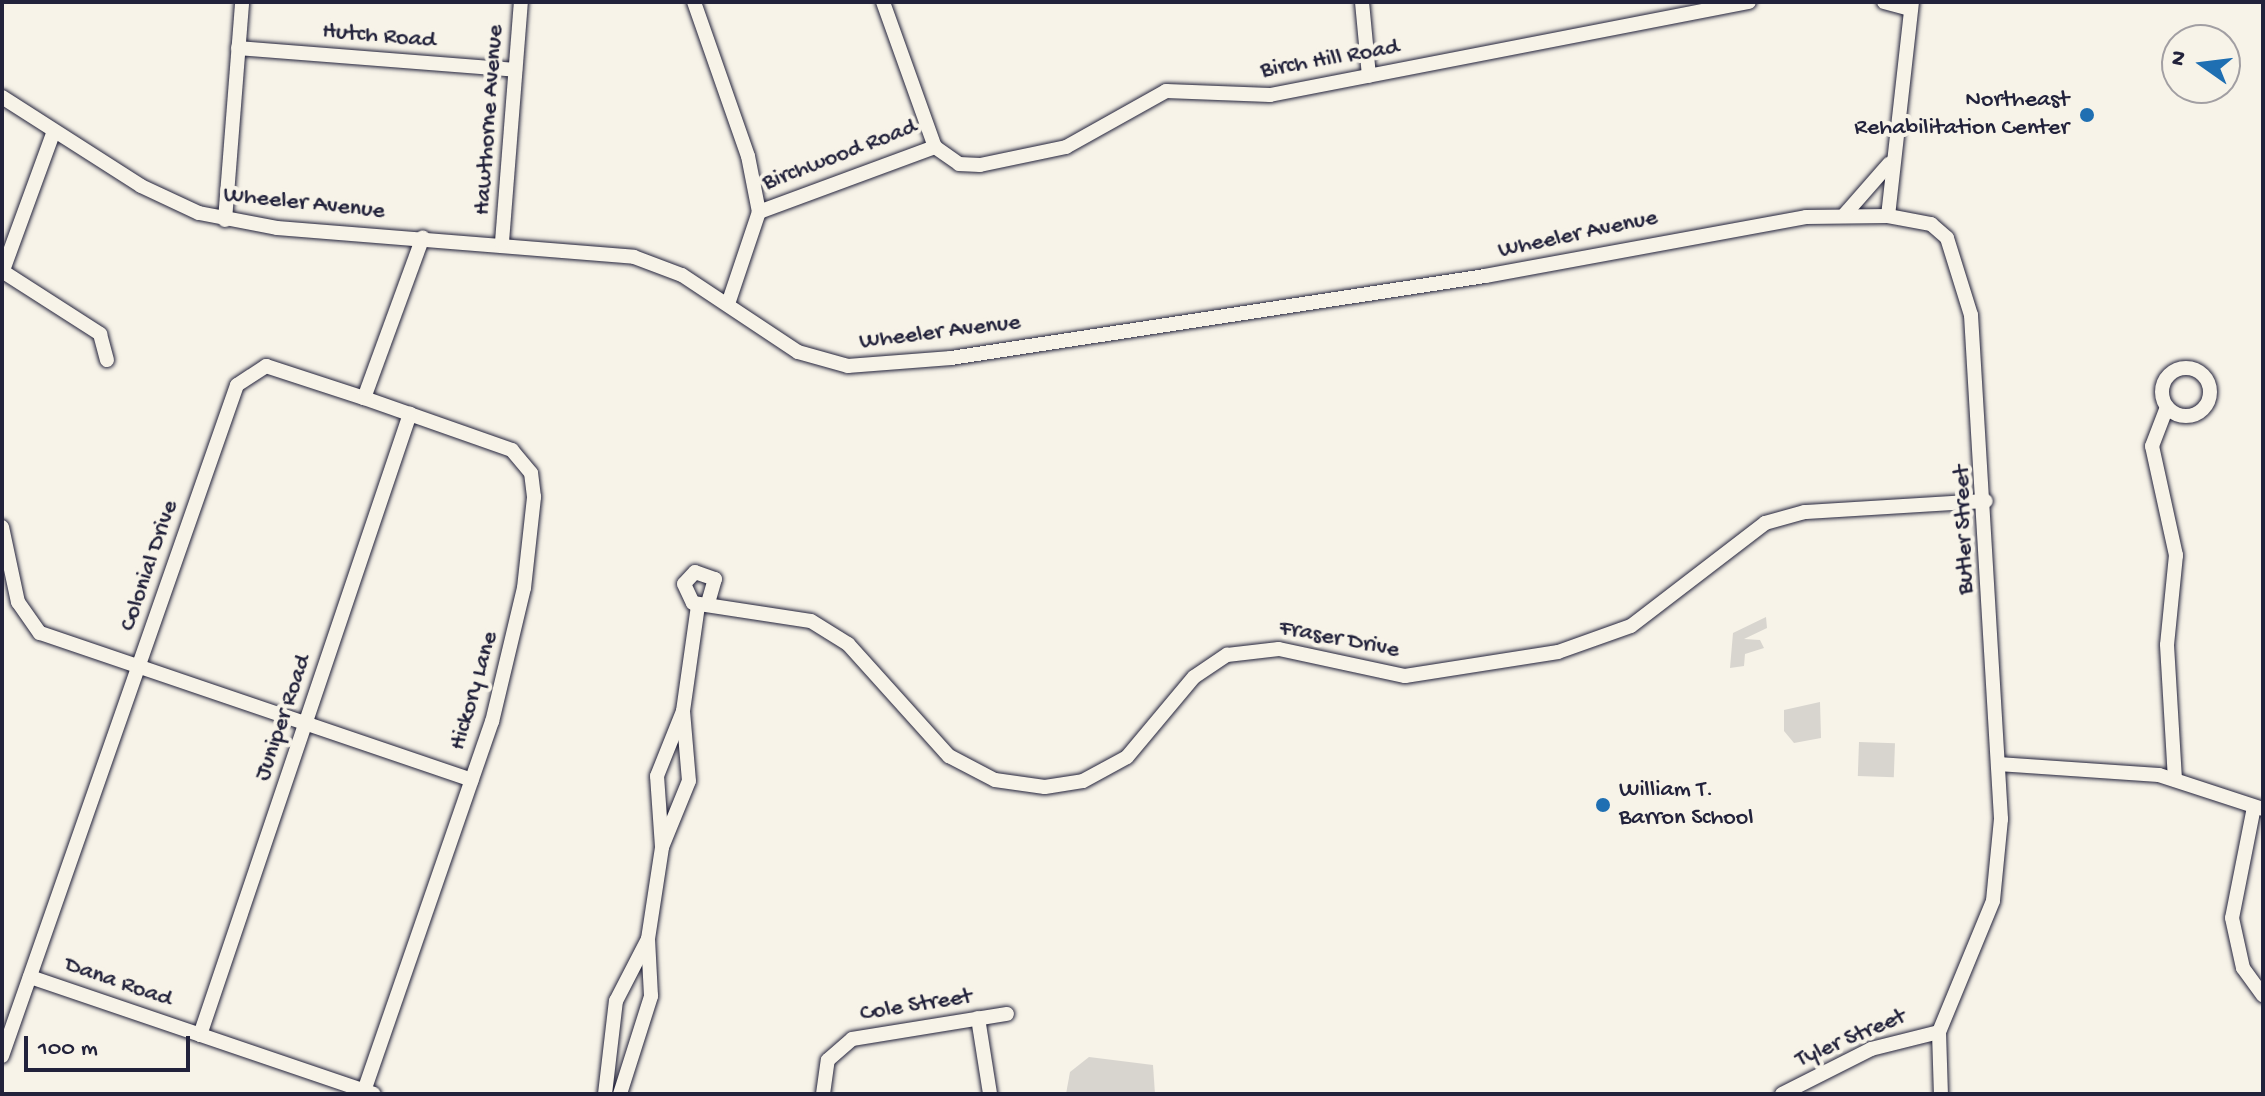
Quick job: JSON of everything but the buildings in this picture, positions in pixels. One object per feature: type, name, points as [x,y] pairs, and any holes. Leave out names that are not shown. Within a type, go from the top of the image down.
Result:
[{"type":"street","points":[[225,220],[242,2]]},
{"type":"street","name":"Hawthorne Avenue","points":[[502,242],[521,2]]},
{"type":"street","points":[[694,2],[748,156],[759,212]]},
{"type":"street","name":"Birchwood Road","points":[[728,304],[759,212],[935,147],[883,2]]},
{"type":"street","points":[[1362,2],[1369,76]]},
{"type":"street","name":"Birch Hill Road","points":[[935,147],[959,164],[1005,161],[1088,139],[1166,91],[1262,95],[1719,5],[1749,2]]},
{"type":"street","points":[[1884,2],[1911,5],[1892,156],[1888,216]]},
{"type":"street","name":"Hutch Road","points":[[238,48],[515,70]]},
{"type":"street","name":"Wheeler Avenue","points":[[2,97],[163,198],[225,220],[502,242],[634,257],[728,304],[810,357],[887,366],[1845,214],[1888,216]]},
{"type":"street","points":[[54,131],[2,272],[100,334],[107,360]]},
{"type":"street","points":[[1845,214],[1870,192],[1892,156]]},
{"type":"street","name":"Butler Street","points":[[1888,216],[1931,224],[1959,261],[1976,351],[1986,501],[1998,764],[1998,884],[1939,1032],[1941,1094]]},
{"type":"street","points":[[364,398],[423,237]]},
{"type":"street","name":"Colonial Drive","points":[[2,1056],[241,378],[266,366],[364,398]]},
{"type":"street","name":"Hickory Lane","points":[[364,398],[512,450],[534,484],[514,639],[472,780],[369,1092]]},
{"type":"street","points":[[2167,407],[2152,446],[2176,555],[2167,645],[2175,780]]},
{"type":"street","name":"Juniper Road","points":[[200,1035],[410,414]]},
{"type":"street","name":"Fraser Drive","points":[[683,711],[703,604],[791,614],[822,627],[861,656],[949,756],[995,780],[1045,787],[1083,781],[1127,757],[1194,677],[1227,655],[1279,649],[1405,676],[1558,652],[1631,626],[1765,523],[1805,512],[1986,501]]},
{"type":"street","points":[[2,527],[31,625],[137,668],[472,780]]},
{"type":"street","points":[[620,1094],[651,996],[648,939],[662,847],[657,776],[683,711]]},
{"type":"street","points":[[662,847],[689,781],[683,711]]},
{"type":"street","points":[[1998,764],[2175,780],[2258,808],[2232,918],[2243,968],[2263,996]]},
{"type":"street","points":[[605,1094],[616,1001],[648,939]]},
{"type":"street","name":"Dana Road","points":[[30,977],[369,1092]]},
{"type":"street","name":"Cole Street","points":[[823,1094],[828,1060],[842,1043],[1007,1014]]},
{"type":"street","points":[[978,1018],[990,1094]]},
{"type":"street","name":"Tyler Street","points":[[1782,1094],[1871,1049],[1939,1032]]},
{"type":"shaded area","points":[[1766,617],[1767,628],[1744,639],[1760,640],[1764,648],[1745,654],[1744,666],[1730,668],[1733,633]]},
{"type":"shaded area","points":[[1820,702],[1821,738],[1794,743],[1784,731],[1784,710]]},
{"type":"shaded area","points":[[1859,742],[1895,743],[1894,777],[1858,776]]},
{"type":"shaded area","points":[[1089,1057],[1153,1065],[1155,1094],[1066,1094],[1070,1072]]},
{"type":"place","name":"Northeast Rehabilitation Center","points":[[2087,115]]},
{"type":"place","name":"William T. Barron School","points":[[1603,805]]}]
